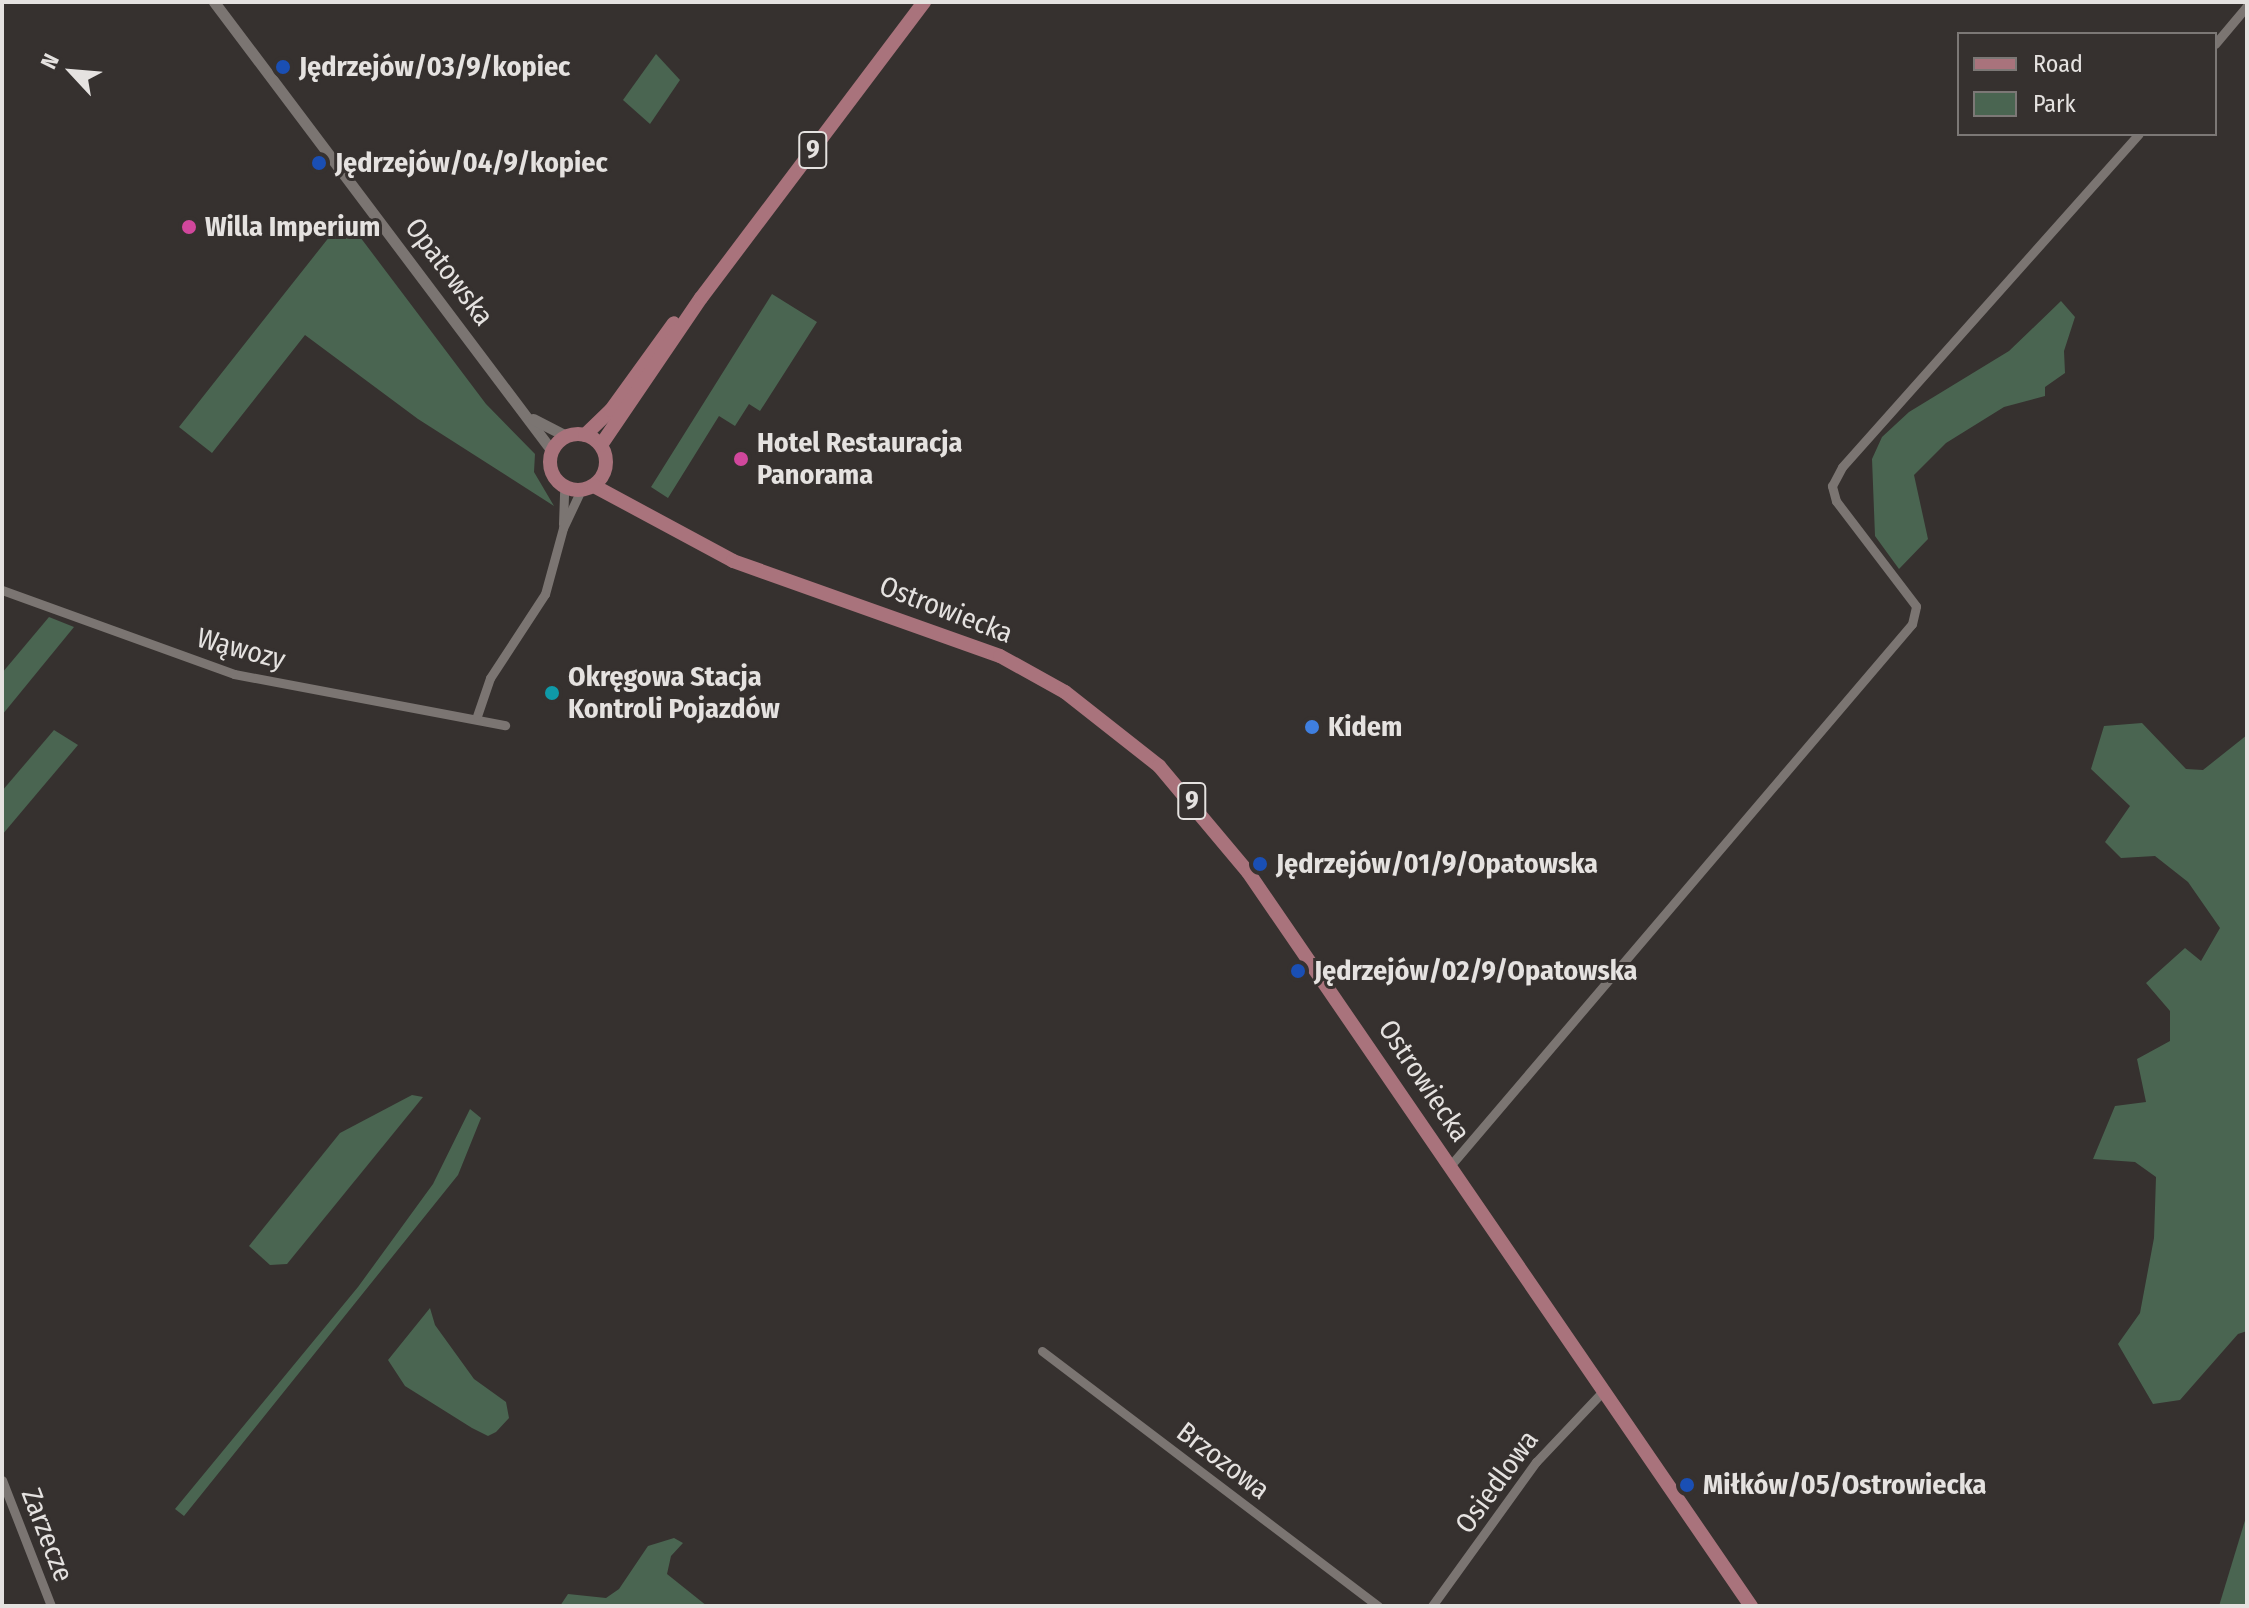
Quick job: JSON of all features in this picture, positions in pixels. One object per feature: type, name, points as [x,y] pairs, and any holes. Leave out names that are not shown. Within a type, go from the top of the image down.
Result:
[{"type":"main road","name":"9","points":[[629,501],[605,471],[601,445],[701,298],[924,2]]},
{"type":"main road","name":"9","points":[[585,435],[611,410],[679,317],[701,298]]},
{"type":"main road","points":[[564,487],[550,467],[552,451],[566,436],[585,435],[601,445]]},
{"type":"main road","points":[[588,488],[605,471]]},
{"type":"main road","name":"9","points":[[564,487],[588,488],[629,501]]},
{"type":"main road","name":"Ostrowiecka","points":[[629,501],[733,561],[1000,656],[1065,692],[1159,766],[1248,872],[1751,1606]]},
{"type":"street","name":"Opatowska","points":[[214,2],[530,417],[552,451]]},
{"type":"street","points":[[2217,42],[2247,6]]},
{"type":"street","points":[[1450,1166],[1912,624],[1916,606],[1836,501],[1832,486],[1842,467],[2137,136]]},
{"type":"street","name":"Opatowska","points":[[530,417],[566,436]]},
{"type":"street","points":[[477,716],[490,678],[545,594],[563,528],[564,487]]},
{"type":"street","points":[[563,528],[588,488]]},
{"type":"street","name":"Wąwozy","points":[[2,590],[234,674],[477,716],[505,725]]},
{"type":"street","name":"Brzozowa","points":[[1042,1351],[1378,1606]]},
{"type":"street","name":"Osiedlowa","points":[[1432,1606],[1536,1462],[1604,1390]]},
{"type":"street","name":"Zarzecze","points":[[2,1480],[51,1606]]},
{"type":"green space","points":[[656,54],[680,80],[650,124],[623,100]]},
{"type":"green space","points":[[345,217],[486,404],[535,454],[534,472],[554,506],[418,419],[305,335],[212,453],[179,427]]},
{"type":"green space","points":[[772,294],[817,322],[760,411],[749,404],[735,426],[719,416],[668,498],[651,487]]},
{"type":"green space","points":[[2061,301],[2075,317],[2064,351],[2065,373],[2045,387],[2045,396],[2004,407],[1946,443],[1914,475],[1928,539],[1899,569],[1875,536],[1872,459],[1882,437],[1909,412],[2009,351]]},
{"type":"green space","points":[[49,617],[74,627],[2,715],[2,673]]},
{"type":"green space","points":[[2142,723],[2186,769],[2203,770],[2247,735],[2247,1331],[2238,1334],[2180,1400],[2153,1404],[2118,1344],[2140,1313],[2154,1238],[2156,1177],[2135,1162],[2093,1159],[2115,1106],[2146,1102],[2137,1059],[2170,1041],[2170,1011],[2146,983],[2185,948],[2201,961],[2220,928],[2188,882],[2155,856],[2121,858],[2105,842],[2130,806],[2091,769],[2104,726]]},
{"type":"green space","points":[[54,730],[78,745],[2,835],[2,791]]},
{"type":"green space","points":[[412,1095],[423,1097],[287,1264],[270,1265],[249,1246],[340,1133]]},
{"type":"green space","points":[[470,1109],[481,1118],[458,1175],[184,1516],[175,1509],[358,1287],[433,1184]]},
{"type":"green space","points":[[430,1308],[435,1325],[474,1379],[506,1402],[509,1418],[488,1436],[405,1386],[388,1360]]},
{"type":"green space","points":[[2247,1514],[2247,1606],[2219,1606]]},
{"type":"green space","points":[[674,1538],[683,1543],[671,1556],[667,1574],[707,1606],[560,1606],[568,1594],[606,1598],[619,1589],[648,1546]]},
{"type":"place","name":"Jędrzejów/03/9/kopiec","points":[[283,67]]},
{"type":"place","name":"Jędrzejów/04/9/kopiec","points":[[319,163]]},
{"type":"place","name":"Willa Imperium","points":[[189,227]]},
{"type":"place","name":"Hotel Restauracja Panorama","points":[[741,459]]},
{"type":"place","name":"Okręgowa Stacja Kontroli Pojazdów","points":[[552,693]]},
{"type":"place","name":"Kidem","points":[[1312,727]]},
{"type":"place","name":"Jędrzejów/01/9/Opatowska","points":[[1260,864]]},
{"type":"place","name":"Jędrzejów/02/9/Opatowska","points":[[1298,971]]},
{"type":"place","name":"Miłków/05/Ostrowiecka","points":[[1687,1485]]}]
